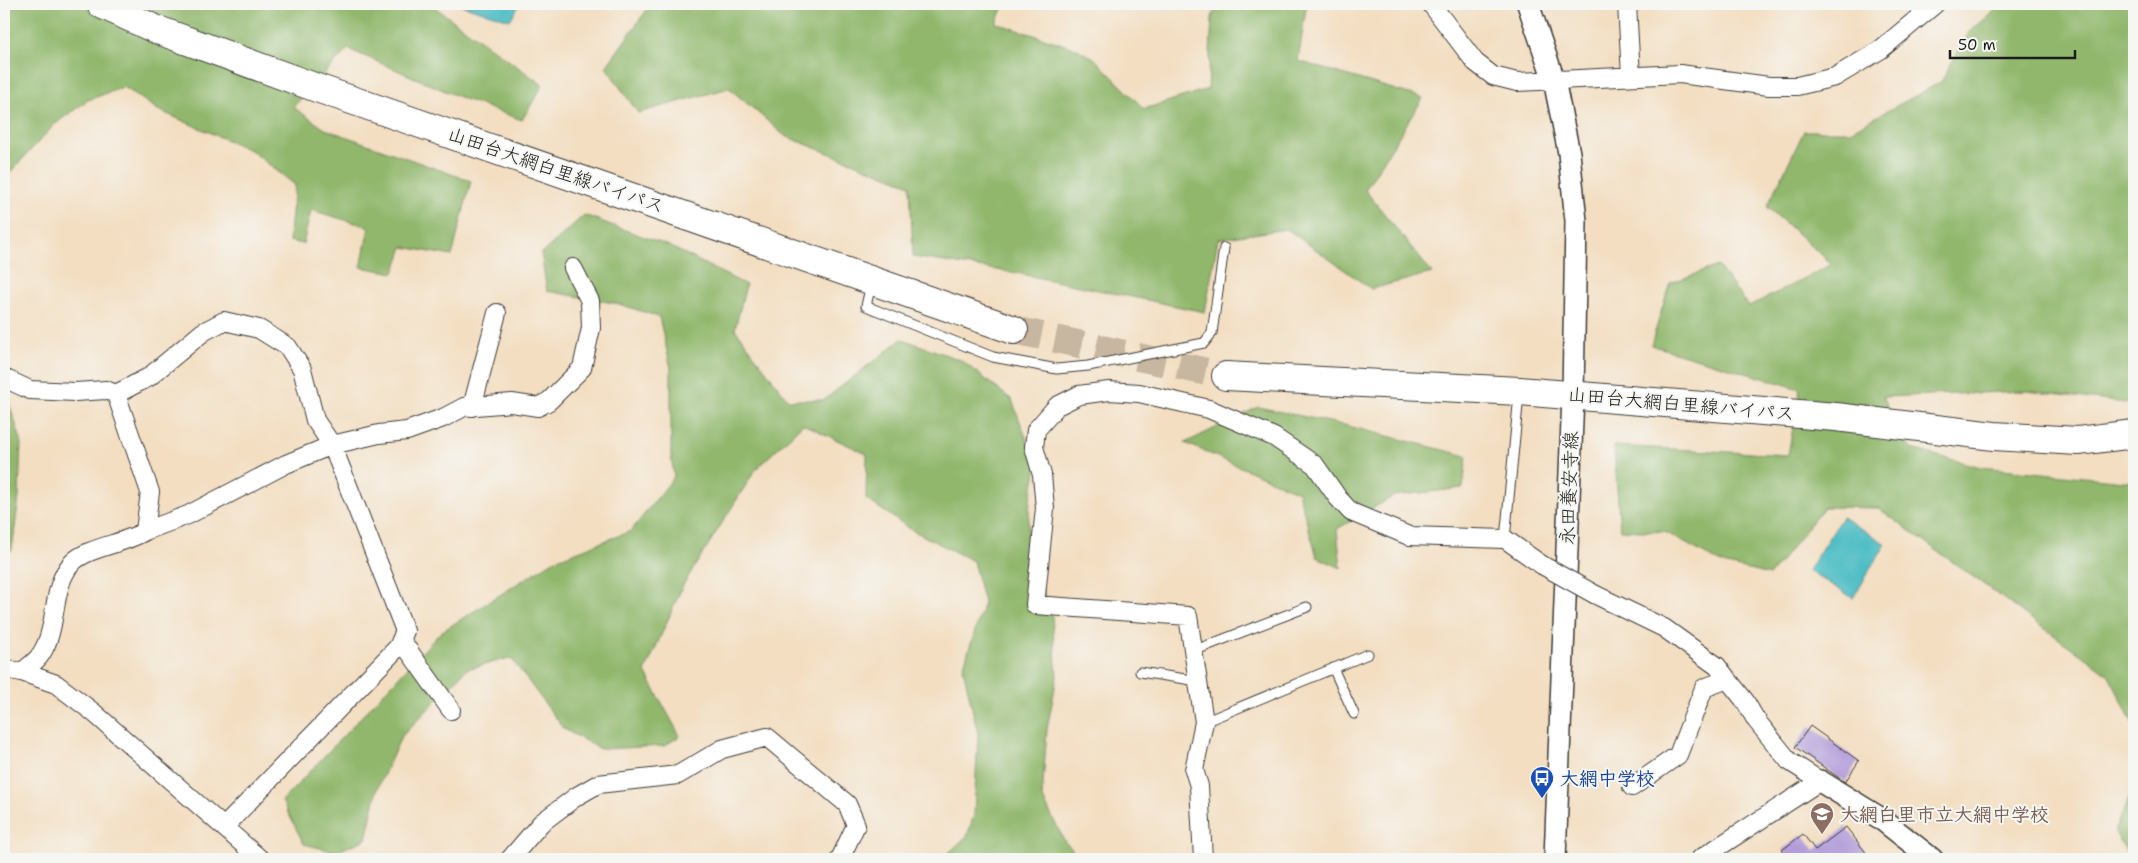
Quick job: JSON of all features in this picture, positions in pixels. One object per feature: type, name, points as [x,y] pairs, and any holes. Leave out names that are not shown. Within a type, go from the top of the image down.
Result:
[{"type":"main road","name":"山田台大網白里線バイパス","points":[[101,4],[155,29],[317,88],[872,279],[1014,330]]},
{"type":"main road","name":"山田台大網白里線バイパス","points":[[1226,376],[1573,395],[1836,417],[1994,436],[2078,441],[2134,434]]},
{"type":"street","points":[[1431,4],[1475,62],[1493,76],[1517,82],[1680,74],[1769,86],[1797,86],[1835,77],[1880,50],[1935,4]]},
{"type":"street","name":"永田養安寺線","points":[[1528,4],[1554,80],[1569,153],[1576,221],[1573,395],[1555,859]]},
{"type":"street","points":[[1627,4],[1631,76]]},
{"type":"street","points":[[22,672],[41,654],[49,634],[62,578],[72,562],[89,553],[136,537],[145,531],[188,515],[286,464],[332,445],[379,434],[407,432],[443,418],[464,407],[512,403],[538,407],[549,401],[582,368],[591,328],[592,314],[590,301],[573,268]]},
{"type":"street","points":[[472,406],[497,313]]},
{"type":"street","points":[[4,378],[30,390],[75,392],[106,390],[116,394],[149,377],[203,332],[224,321],[259,329],[288,347],[302,369],[315,420],[332,445],[405,631],[398,647],[224,827]]},
{"type":"street","points":[[1203,859],[1199,786],[1194,770],[1204,722],[1188,616],[1035,605],[1044,508],[1042,476],[1034,446],[1036,430],[1057,406],[1079,396],[1109,391],[1140,393],[1209,409],[1274,437],[1315,465],[1338,498],[1351,512],[1409,536],[1505,539],[1542,565],[1596,595],[1664,628],[1717,666],[1756,720],[1789,761],[1880,818],[1932,859]]},
{"type":"street","points":[[116,394],[150,492],[145,531]]},
{"type":"street","points":[[401,640],[451,710]]},
{"type":"street","points":[[4,669],[22,672],[56,684],[93,712],[260,859]]},
{"type":"street","points":[[1632,787],[1678,755],[1704,688],[1728,679]]},
{"type":"street","points":[[510,859],[541,823],[577,796],[598,784],[678,774],[722,749],[767,737],[847,804],[856,824],[840,859]]},
{"type":"street","points":[[1700,859],[1820,781]]},
{"type":"lane","points":[[872,279],[866,306],[993,357],[1057,369],[1088,366],[1204,343],[1212,333],[1224,248]]},
{"type":"lane","points":[[1505,539],[1519,391]]},
{"type":"lane","points":[[1193,651],[1307,607]]},
{"type":"lane","points":[[1204,722],[1368,654]]},
{"type":"lane","points":[[1333,668],[1354,714]]},
{"type":"lane","points":[[1140,672],[1198,681]]},
{"type":"green space","points":[[4,4],[424,4],[433,6],[543,85],[522,120],[464,99],[348,49],[293,107],[325,129],[471,181],[452,256],[403,247],[394,273],[361,267],[369,227],[311,210],[303,244],[289,241],[295,185],[252,151],[158,110],[124,87],[88,100],[55,124],[4,179]]},
{"type":"green space","points":[[651,4],[1004,4],[996,23],[1075,48],[1094,58],[1144,109],[1208,89],[1212,18],[1216,4],[1309,4],[1306,8],[1298,61],[1423,98],[1365,190],[1432,273],[1371,289],[1287,229],[1218,239],[1205,312],[1016,273],[913,257],[910,185],[785,136],[729,88],[638,113],[606,67]]},
{"type":"green space","points":[[2003,4],[2134,4],[2134,404],[2027,391],[1883,397],[1911,449],[1981,467],[2134,482],[2134,726],[2109,675],[1878,508],[1824,507],[1770,575],[1723,564],[1665,532],[1620,530],[1614,446],[1788,455],[1800,389],[1651,345],[1670,283],[1718,266],[1749,307],[1832,264],[1767,207],[1804,131],[1850,131],[1941,82],[1969,32]]},
{"type":"green space","points":[[584,215],[669,246],[746,285],[735,329],[788,400],[824,400],[902,339],[961,360],[1012,400],[1037,467],[1030,500],[1027,546],[1052,616],[1057,677],[1047,729],[1042,797],[1065,842],[1082,859],[942,859],[967,836],[974,815],[978,734],[963,668],[984,603],[973,561],[912,530],[866,499],[867,454],[803,424],[756,469],[683,585],[645,672],[680,736],[664,746],[600,749],[564,729],[511,658],[467,669],[401,737],[377,790],[366,839],[336,852],[304,844],[282,801],[441,632],[555,560],[631,531],[674,477],[671,455],[671,368],[659,317],[619,304],[547,291],[541,254]]},
{"type":"green space","points":[[4,388],[21,440],[19,497],[12,550],[4,556]]},
{"type":"green space","points":[[1258,407],[1344,425],[1467,456],[1463,488],[1394,496],[1337,529],[1341,568],[1317,557],[1298,492],[1185,443]]},
{"type":"green space","points":[[2134,787],[2134,859],[2131,859],[2114,831]]},
{"type":"water","points":[[457,4],[520,4],[510,20]]},
{"type":"water","points":[[1842,517],[1886,544],[1853,598],[1808,570]]},
{"type":"building","points":[[1810,726],[1859,761],[1845,782],[1795,747]]},
{"type":"building","points":[[1846,827],[1871,859],[1789,859],[1782,850],[1803,834],[1815,850]]},
{"type":"tunnel","points":[[1014,330],[1226,376]]},
{"type":"place","name":"大網中学校","points":[[1542,799]]},
{"type":"place","name":"大網白里市立大網中学校","points":[[1822,835]]}]
